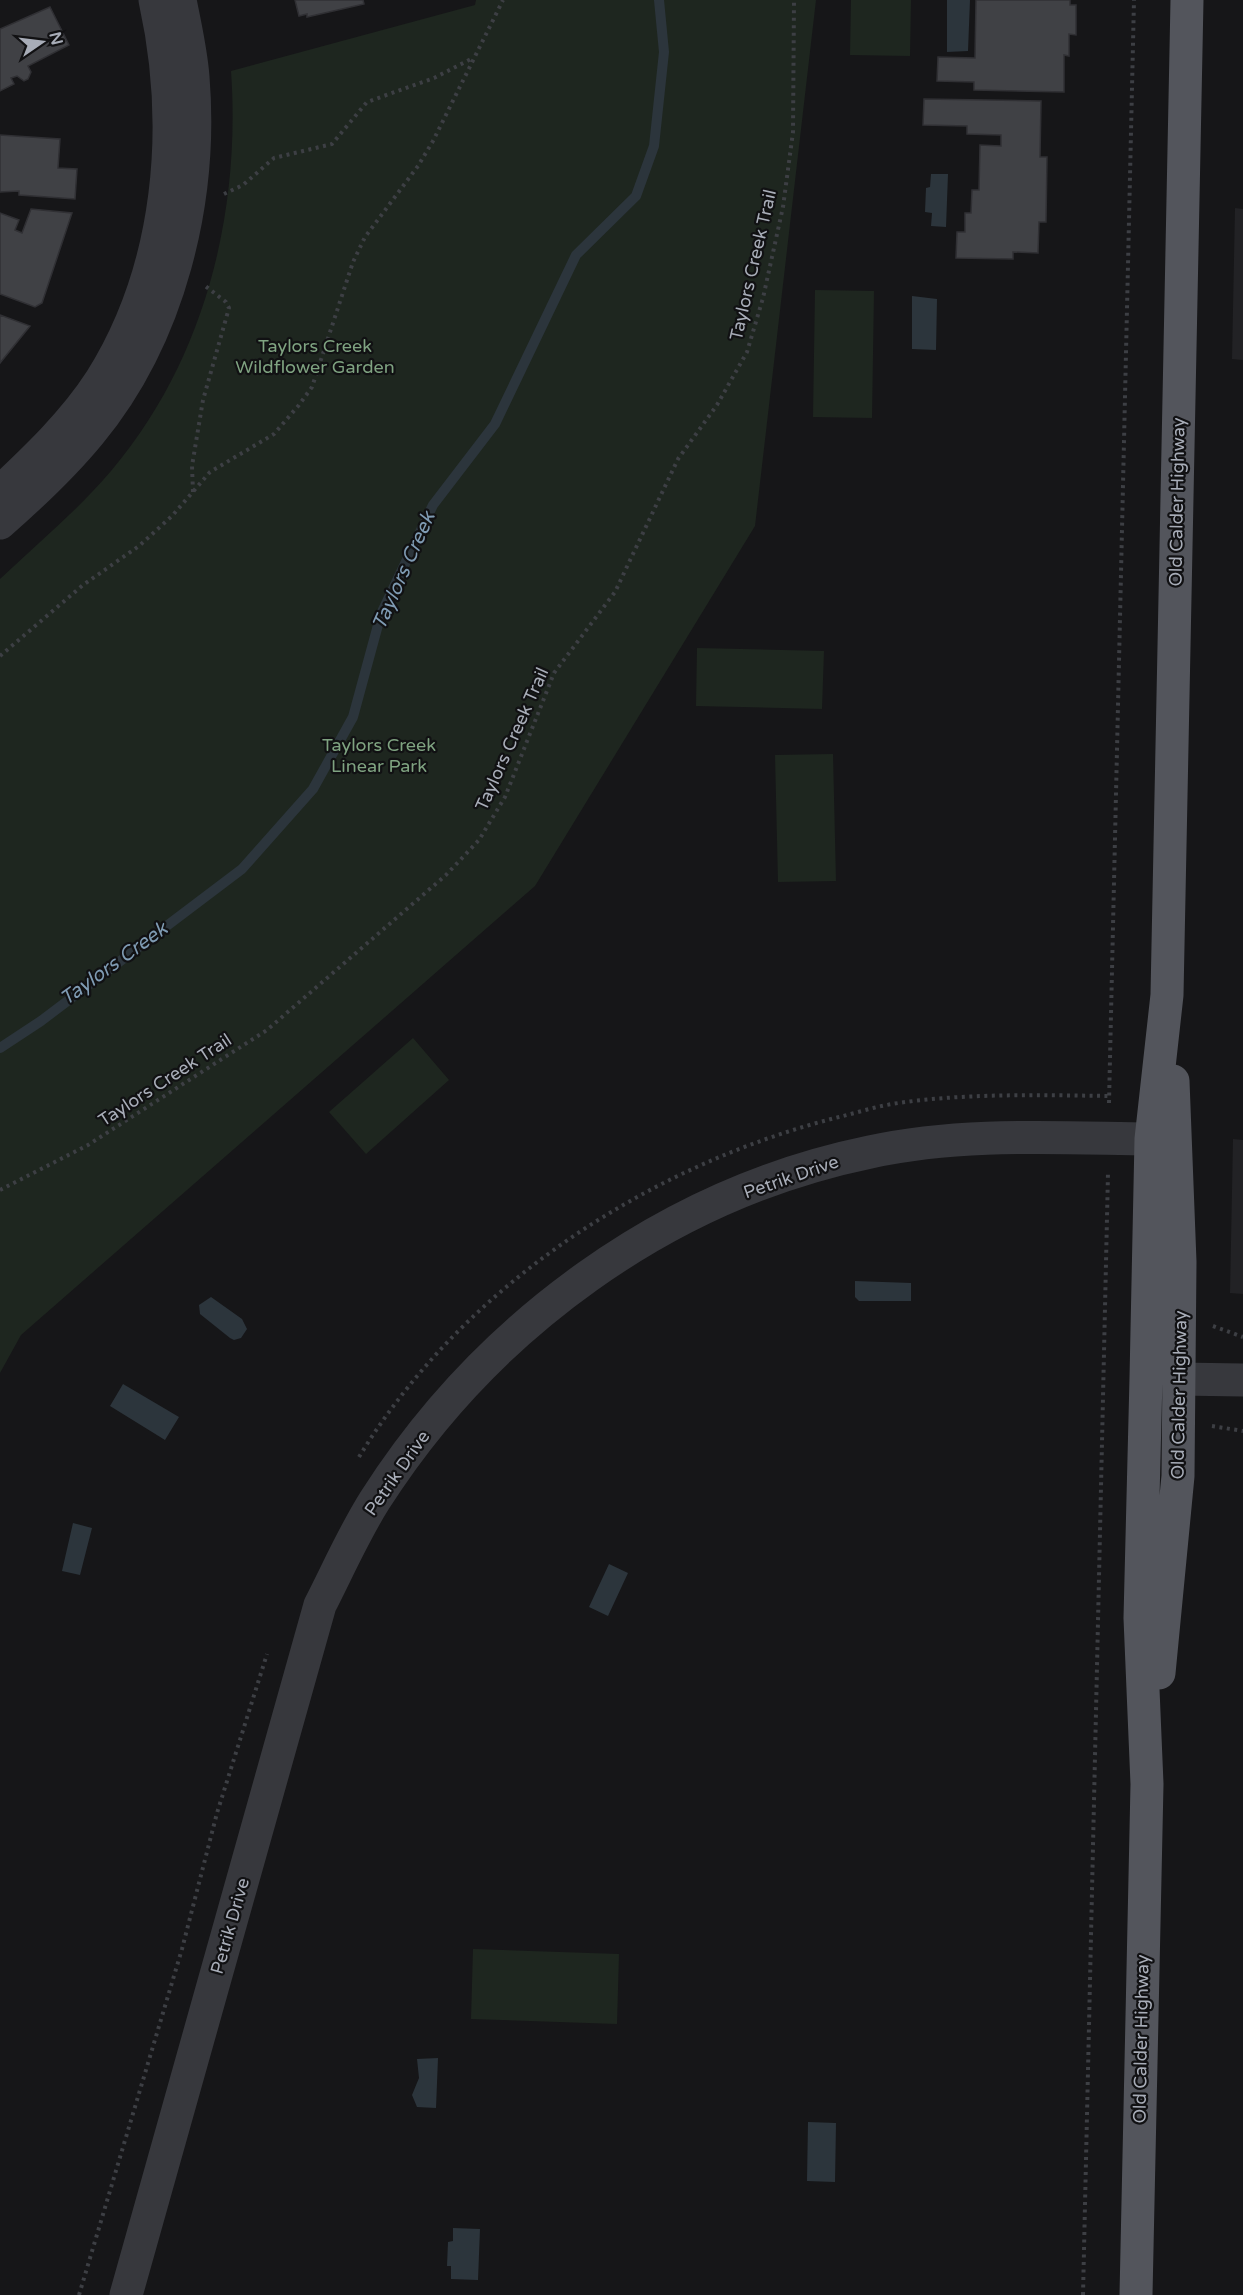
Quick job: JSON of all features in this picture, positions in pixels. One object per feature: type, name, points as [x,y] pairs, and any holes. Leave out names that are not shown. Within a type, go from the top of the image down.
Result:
[{"type":"main road","name":"Old Calder Highway","points":[[1136,2295],[1147,1784],[1140,1618],[1146,1378],[1164,1139],[1187,0]]},
{"type":"main road","name":"Old Calder Highway","points":[[1147,1784],[1176,1500],[1180,1262],[1164,1139]]},
{"type":"main road","points":[[1146,1378],[1179,1379]]},
{"type":"street","points":[[0,492],[74,417],[101,380],[140,296],[154,252],[166,187],[170,124],[167,67],[155,0]]},
{"type":"street","points":[[0,523],[36,491],[91,432],[134,368],[164,301],[175,268],[193,158],[193,75],[180,0]]},
{"type":"street","name":"Petrik Drive","points":[[126,2295],[320,1605],[374,1501],[443,1407],[508,1341],[556,1299],[597,1268],[693,1214],[774,1180],[840,1159],[912,1145],[1004,1137],[1164,1139]]},
{"type":"street","points":[[1179,1379],[1243,1380]]},
{"type":"path","points":[[0,656],[83,585],[139,546],[221,463],[274,434],[312,387],[353,262],[365,237],[418,166],[503,0]]},
{"type":"path","name":"Taylors Creek Trail","points":[[0,1190],[88,1145],[267,1030],[446,875],[479,840],[505,797],[554,674],[615,592],[678,459],[717,405],[747,352],[763,298],[782,214],[793,132],[794,0]]},
{"type":"path","points":[[1083,2295],[1134,0]]},
{"type":"path","points":[[223,194],[243,185],[274,159],[332,144],[367,102],[434,78],[473,58]]},
{"type":"path","points":[[193,492],[192,466],[203,400],[229,308],[217,293],[203,284]]},
{"type":"path","points":[[354,1466],[373,1435],[413,1382],[468,1323],[560,1244],[634,1197],[730,1151],[801,1126],[892,1104],[1006,1095],[1109,1096]]},
{"type":"path","points":[[1210,1324],[1224,1332],[1243,1337]]},
{"type":"path","points":[[1207,1425],[1243,1431]]},
{"type":"path","points":[[79,2295],[182,1949],[217,1813],[271,1644]]},
{"type":"shaded area","points":[[947,0],[970,0],[968,51],[947,52]]},
{"type":"shaded area","points":[[931,174],[948,174],[946,227],[931,226],[932,213],[925,212],[926,188],[930,187]]},
{"type":"shaded area","points":[[1235,208],[1243,209],[1243,360],[1232,359]]},
{"type":"shaded area","points":[[912,296],[937,299],[936,350],[912,349]]},
{"type":"shaded area","points":[[1233,1139],[1243,1140],[1243,1294],[1230,1293]]},
{"type":"shaded area","points":[[855,1281],[911,1283],[911,1301],[859,1301],[855,1297]]},
{"type":"shaded area","points":[[211,1297],[242,1319],[247,1329],[241,1338],[234,1340],[230,1338],[200,1314],[199,1305]]},
{"type":"shaded area","points":[[123,1384],[179,1417],[165,1440],[110,1406]]},
{"type":"shaded area","points":[[73,1523],[92,1528],[80,1575],[62,1571]]},
{"type":"shaded area","points":[[609,1564],[628,1573],[608,1616],[589,1607]]},
{"type":"shaded area","points":[[438,2058],[436,2108],[417,2107],[412,2095],[419,2078],[417,2059]]},
{"type":"shaded area","points":[[808,2122],[836,2123],[835,2182],[807,2181]]},
{"type":"shaded area","points":[[453,2228],[480,2229],[478,2280],[451,2279],[451,2266],[447,2266],[448,2242],[453,2241]]},
{"type":"green space","name":"Taylors Creek Linear Park","points":[[476,0],[816,0],[755,526],[535,886],[21,1335],[0,1373],[0,579],[71,513],[111,471],[144,428],[171,382],[193,333],[210,283],[222,231],[230,178],[233,124],[231,71],[475,5]]},
{"type":"green space","points":[[851,0],[911,0],[910,56],[850,55]]},
{"type":"green space","points":[[815,290],[874,291],[872,418],[813,417]]},
{"type":"green space","points":[[697,648],[824,651],[822,709],[696,706]]},
{"type":"green space","points":[[833,754],[836,881],[778,882],[775,755]]},
{"type":"green space","points":[[413,1038],[449,1080],[366,1154],[329,1112]]},
{"type":"green space","points":[[473,1949],[619,1954],[617,2024],[471,2019]]},
{"type":"building","points":[[295,0],[363,0],[364,4],[307,17],[307,14],[299,16]]},
{"type":"building","points":[[976,0],[1070,0],[1070,5],[1076,5],[1076,35],[1069,34],[1069,56],[1064,55],[1064,92],[974,90],[974,82],[937,81],[938,57],[975,58]]},
{"type":"building","points":[[50,7],[69,45],[28,66],[31,72],[28,79],[24,81],[17,76],[11,78],[14,84],[0,91],[0,29]]},
{"type":"building","points":[[924,99],[1041,101],[1040,157],[1047,157],[1046,222],[1039,222],[1038,253],[1013,252],[1013,259],[956,258],[957,232],[965,232],[965,213],[971,213],[972,190],[979,190],[980,145],[1001,146],[1001,135],[967,134],[967,126],[923,125]]},
{"type":"building","points":[[0,135],[60,139],[58,168],[77,169],[75,199],[19,195],[19,191],[0,192]]},
{"type":"building","points":[[31,209],[72,213],[42,303],[35,307],[0,294],[0,213],[19,220],[15,230],[22,233]]},
{"type":"building","points":[[0,315],[30,326],[0,363]]},
{"type":"waterway","name":"Taylors Creek","points":[[0,1048],[41,1021],[242,869],[313,789],[353,717],[381,614],[433,505],[495,424],[576,255],[636,196],[654,146],[664,52],[659,0]]},
{"type":"park label","name":"Taylors Creek Wildflower Garden","points":[[315,356]]}]
